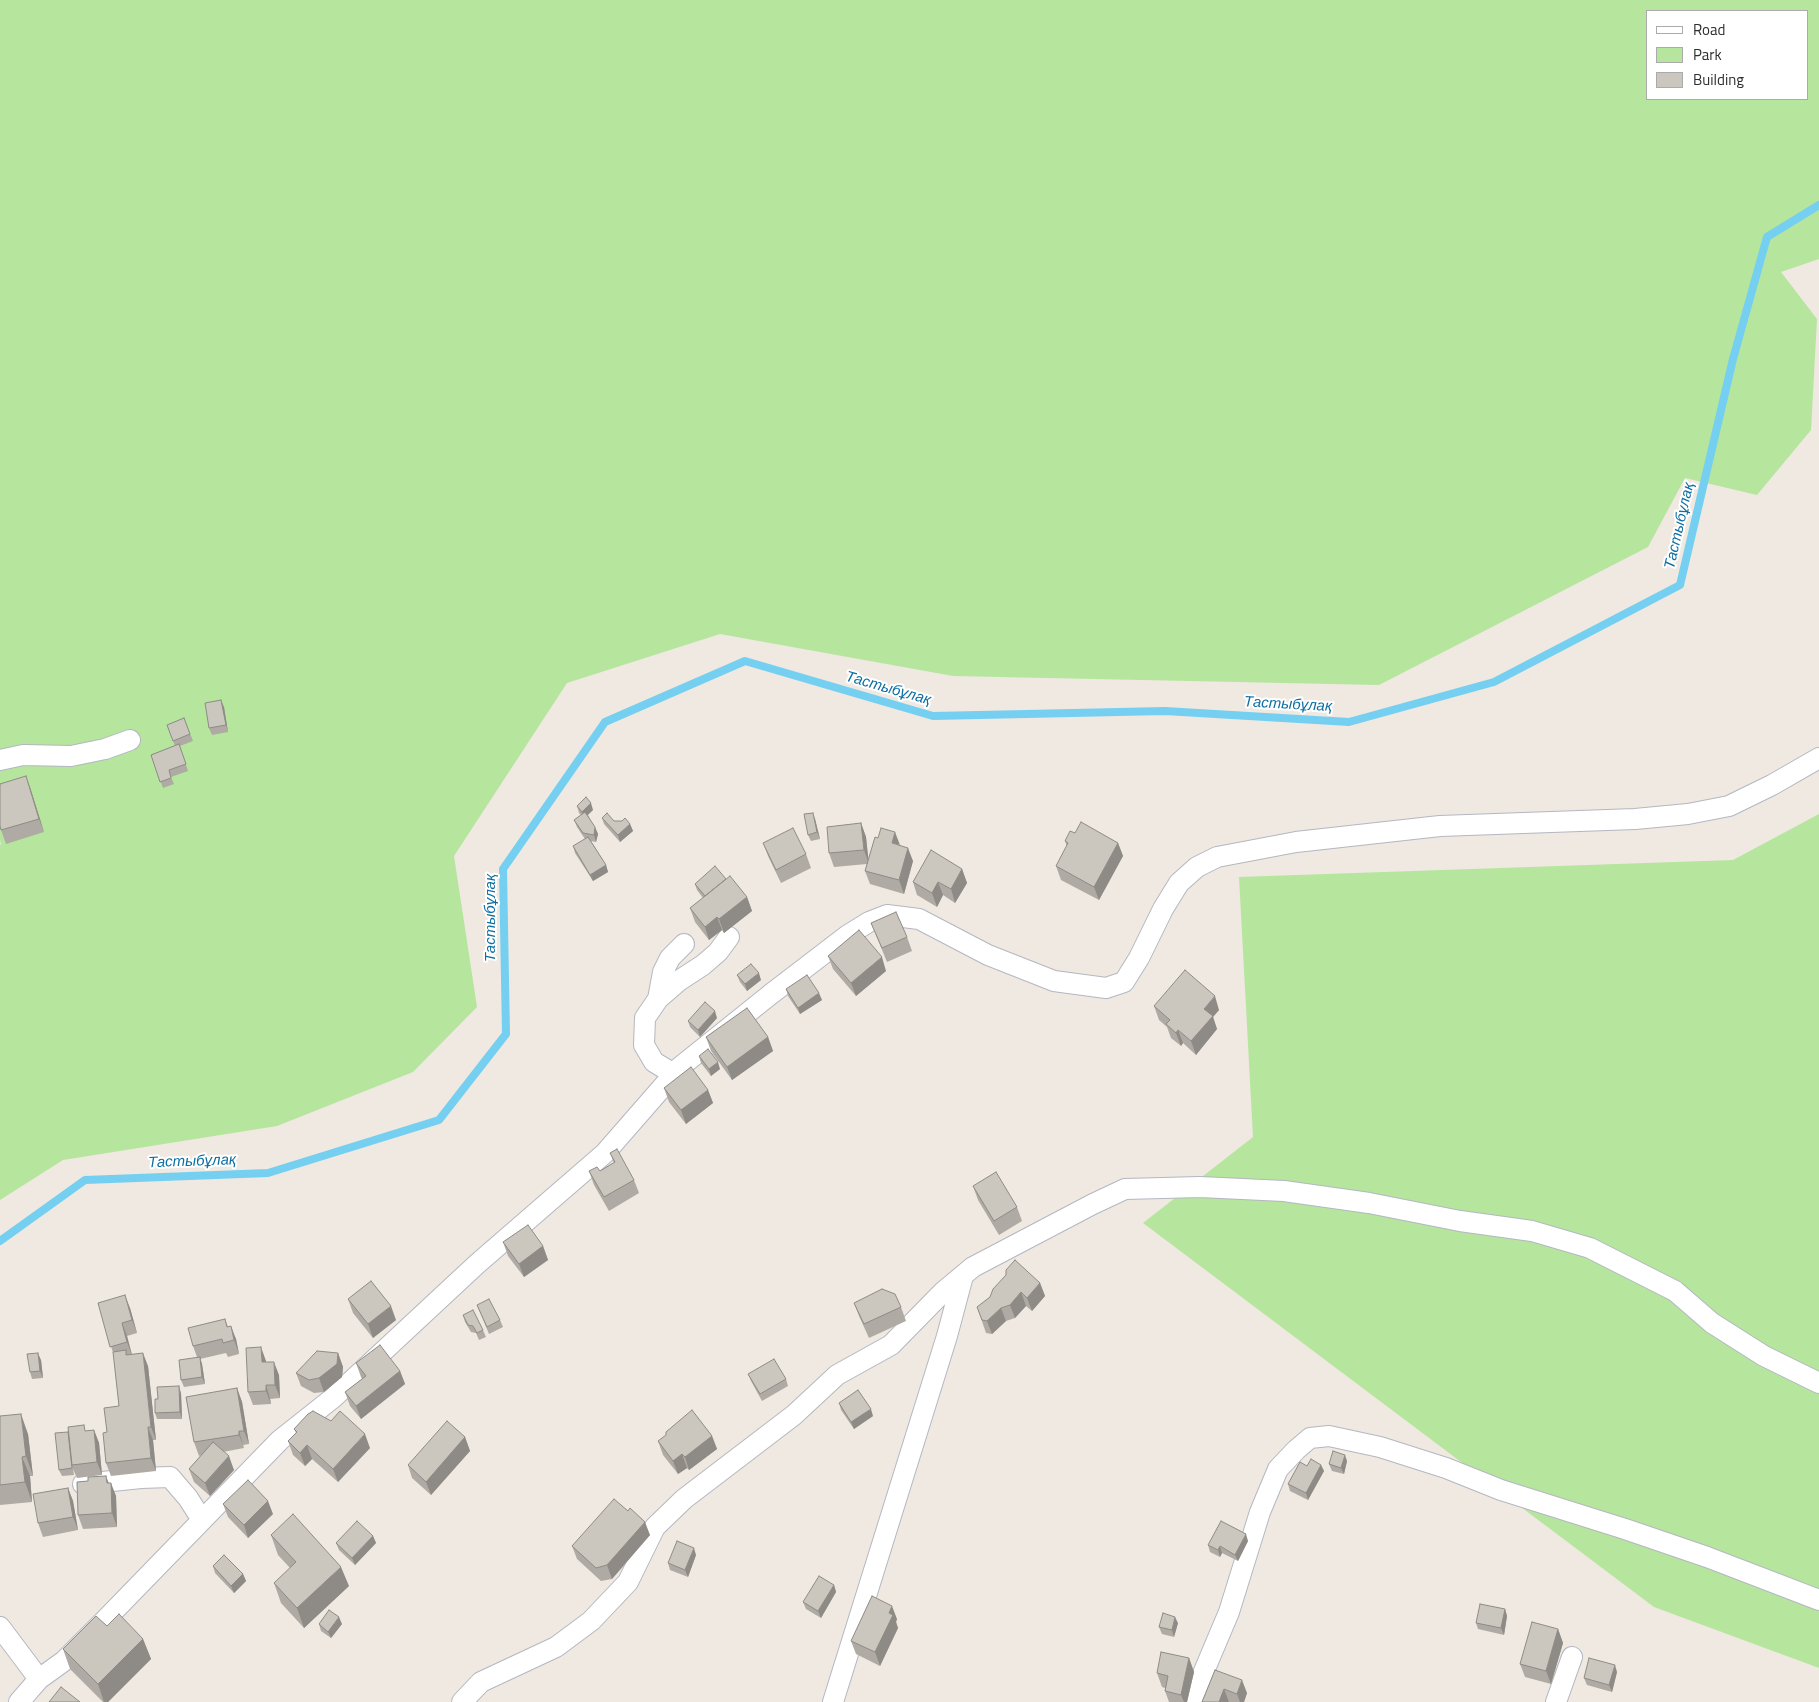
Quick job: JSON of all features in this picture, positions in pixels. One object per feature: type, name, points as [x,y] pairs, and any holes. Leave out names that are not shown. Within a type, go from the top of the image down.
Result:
[{"type":"street","points":[[0,760],[23,755],[71,756],[105,749],[130,740]]},
{"type":"street","points":[[19,1702],[39,1679],[64,1661],[280,1440],[333,1398],[477,1264],[605,1153],[680,1067],[848,935],[869,922],[887,915],[919,919],[988,955],[1054,981],[1106,988],[1124,982],[1179,883],[1197,867],[1217,856],[1296,842],[1440,826],[1608,821],[1688,814],[1729,806],[1772,785],[1819,758]]},
{"type":"street","points":[[674,1074],[654,1062],[644,1045],[645,1018],[658,999],[718,952],[729,937]]},
{"type":"street","points":[[658,999],[662,972],[670,958],[684,944]]},
{"type":"street","points":[[462,1702],[482,1682],[556,1647],[591,1621],[628,1582],[655,1527],[684,1499],[794,1415],[837,1375],[892,1345],[944,1292],[973,1267],[1125,1189],[1200,1187],[1284,1191],[1369,1203],[1460,1221],[1532,1231],[1590,1248],[1674,1291],[1712,1323],[1764,1356],[1819,1383]]},
{"type":"street","points":[[833,1702],[947,1336],[963,1276]]},
{"type":"street","points":[[1191,1702],[1203,1669],[1229,1612],[1260,1512],[1278,1469],[1310,1438],[1329,1436],[1380,1447],[1446,1468],[1501,1490],[1662,1541],[1819,1600]]},
{"type":"street","points":[[82,1484],[141,1478],[170,1478],[188,1498],[202,1520]]},
{"type":"street","points":[[0,1627],[39,1679]]},
{"type":"street","points":[[1556,1702],[1572,1657]]},
{"type":"green space","points":[[0,0],[1819,0],[1819,259],[1781,272],[1817,319],[1811,430],[1757,495],[1685,478],[1648,547],[1379,685],[953,676],[720,634],[567,683],[454,856],[477,1007],[413,1072],[277,1126],[63,1160],[0,1200]]},
{"type":"green space","points":[[1819,814],[1819,1668],[1654,1607],[1143,1223],[1253,1137],[1239,877],[1733,860]]},
{"type":"building","points":[[221,700],[226,725],[209,728],[205,703]]},
{"type":"building","points":[[184,718],[190,734],[173,741],[167,725]]},
{"type":"building","points":[[179,744],[186,764],[169,770],[171,778],[160,782],[151,755]]},
{"type":"building","points":[[26,776],[39,819],[1,830],[0,784]]},
{"type":"building","points":[[586,797],[591,803],[582,812],[577,806]]},
{"type":"building","points":[[585,812],[595,827],[594,835],[583,833],[574,820]]},
{"type":"building","points":[[607,813],[614,821],[622,821],[625,818],[630,824],[618,835],[602,818]]},
{"type":"building","points":[[813,813],[817,832],[808,835],[804,814]]},
{"type":"building","points":[[1081,822],[1118,843],[1094,887],[1056,866],[1068,843],[1065,841],[1070,831],[1075,833]]},
{"type":"building","points":[[861,823],[864,850],[829,853],[827,827]]},
{"type":"building","points":[[793,828],[806,854],[776,870],[763,843]]},
{"type":"building","points":[[881,828],[895,832],[892,843],[908,848],[899,880],[865,871],[875,837],[878,838]]},
{"type":"building","points":[[588,837],[606,865],[590,875],[573,846]]},
{"type":"building","points":[[931,850],[962,869],[951,889],[938,882],[932,893],[913,882]]},
{"type":"building","points":[[715,866],[726,879],[705,896],[695,884]]},
{"type":"building","points":[[730,876],[747,897],[719,919],[717,917],[705,927],[690,908]]},
{"type":"building","points":[[896,912],[907,937],[882,948],[871,923]]},
{"type":"building","points":[[859,930],[882,957],[851,983],[828,956]]},
{"type":"building","points":[[751,964],[759,973],[745,984],[737,975]]},
{"type":"building","points":[[1185,970],[1215,996],[1204,1009],[1213,1016],[1191,1041],[1178,1030],[1176,1033],[1166,1024],[1170,1020],[1154,1006]]},
{"type":"building","points":[[807,975],[819,993],[798,1008],[786,989]]},
{"type":"building","points":[[705,1002],[715,1011],[698,1030],[688,1021]]},
{"type":"building","points":[[747,1008],[768,1037],[727,1067],[706,1037]]},
{"type":"building","points":[[708,1049],[718,1062],[709,1069],[699,1056]]},
{"type":"building","points":[[691,1067],[708,1090],[681,1110],[664,1088]]},
{"type":"building","points":[[617,1149],[634,1180],[604,1197],[589,1171],[597,1167],[600,1171],[615,1162],[610,1153]]},
{"type":"building","points":[[996,1172],[1017,1207],[994,1221],[973,1186]]},
{"type":"building","points":[[528,1225],[543,1246],[519,1264],[503,1242]]},
{"type":"building","points":[[1015,1260],[1040,1283],[1027,1298],[1021,1292],[1010,1305],[1001,1308],[987,1321],[982,1320],[977,1307],[990,1297],[993,1289],[1006,1275],[1006,1270]]},
{"type":"building","points":[[371,1281],[391,1306],[368,1324],[348,1299]]},
{"type":"building","points":[[882,1289],[895,1294],[901,1307],[864,1324],[854,1303]]},
{"type":"building","points":[[125,1295],[132,1320],[122,1323],[127,1342],[110,1347],[98,1303]]},
{"type":"building","points":[[489,1299],[500,1320],[487,1327],[477,1305]]},
{"type":"building","points":[[473,1310],[483,1330],[477,1333],[473,1326],[468,1325],[463,1315]]},
{"type":"building","points":[[225,1319],[227,1327],[231,1326],[234,1340],[223,1343],[222,1339],[193,1346],[188,1328]]},
{"type":"building","points":[[380,1345],[400,1371],[356,1406],[345,1392],[366,1376],[356,1363]]},
{"type":"building","points":[[261,1347],[262,1362],[274,1362],[275,1385],[266,1385],[266,1391],[248,1392],[246,1348]]},
{"type":"building","points":[[126,1350],[126,1355],[143,1353],[151,1427],[148,1427],[151,1458],[106,1463],[103,1433],[107,1432],[104,1408],[119,1406],[113,1352]]},
{"type":"building","points":[[317,1351],[338,1353],[337,1364],[319,1378],[309,1380],[296,1373]]},
{"type":"building","points":[[38,1353],[40,1371],[30,1372],[27,1354]]},
{"type":"building","points":[[200,1357],[202,1377],[181,1380],[179,1360]]},
{"type":"building","points":[[774,1359],[786,1379],[760,1394],[748,1374]]},
{"type":"building","points":[[179,1386],[180,1412],[155,1413],[155,1399],[158,1399],[157,1387]]},
{"type":"building","points":[[237,1388],[244,1431],[239,1431],[239,1435],[194,1442],[186,1397]]},
{"type":"building","points":[[858,1390],[871,1409],[851,1422],[839,1403]]},
{"type":"building","points":[[692,1410],[712,1436],[685,1457],[682,1454],[673,1461],[658,1441]]},
{"type":"building","points":[[313,1411],[331,1421],[340,1411],[365,1434],[333,1469],[307,1445],[300,1453],[288,1441],[297,1432],[294,1429]]},
{"type":"building","points":[[21,1414],[26,1456],[22,1457],[25,1482],[0,1485],[0,1416]]},
{"type":"building","points":[[447,1421],[465,1437],[426,1482],[408,1465]]},
{"type":"building","points":[[84,1425],[85,1431],[94,1430],[97,1462],[72,1465],[68,1427]]},
{"type":"building","points":[[68,1432],[72,1468],[59,1470],[55,1433]]},
{"type":"building","points":[[213,1442],[229,1456],[205,1483],[189,1469]]},
{"type":"building","points":[[1333,1451],[1345,1455],[1341,1468],[1329,1464]]},
{"type":"building","points":[[1311,1459],[1321,1465],[1306,1493],[1288,1484],[1300,1462],[1307,1466]]},
{"type":"building","points":[[106,1476],[107,1483],[111,1483],[112,1513],[78,1515],[77,1482],[88,1481],[88,1477]]},
{"type":"building","points":[[248,1480],[268,1501],[244,1525],[223,1504]]},
{"type":"building","points":[[68,1488],[73,1517],[38,1523],[33,1494]]},
{"type":"building","points":[[614,1499],[628,1511],[630,1508],[645,1522],[607,1565],[596,1568],[572,1546]]},
{"type":"building","points":[[293,1514],[341,1567],[297,1608],[274,1583],[296,1562],[271,1535]]},
{"type":"building","points":[[357,1521],[373,1536],[352,1558],[336,1543]]},
{"type":"building","points":[[1221,1521],[1246,1534],[1235,1555],[1220,1546],[1218,1550],[1208,1545]]},
{"type":"building","points":[[677,1541],[694,1548],[685,1570],[668,1563]]},
{"type":"building","points":[[224,1555],[243,1574],[231,1586],[213,1566]]},
{"type":"building","points":[[819,1576],[834,1585],[818,1611],[803,1602]]},
{"type":"building","points":[[872,1596],[892,1606],[889,1613],[893,1615],[875,1652],[851,1641]]},
{"type":"building","points":[[1480,1604],[1505,1609],[1501,1628],[1476,1623]]},
{"type":"building","points":[[329,1610],[339,1617],[328,1632],[319,1624]]},
{"type":"building","points":[[1163,1613],[1175,1617],[1172,1630],[1159,1627]]},
{"type":"building","points":[[119,1614],[143,1639],[98,1684],[63,1649],[96,1616],[107,1626]]},
{"type":"building","points":[[1532,1622],[1558,1629],[1546,1671],[1520,1664]]},
{"type":"building","points":[[1161,1652],[1189,1658],[1181,1695],[1165,1691],[1168,1676],[1157,1673]]},
{"type":"building","points":[[1589,1658],[1615,1665],[1609,1685],[1584,1678]]},
{"type":"building","points":[[1215,1670],[1242,1680],[1237,1694],[1224,1689],[1219,1702],[1202,1702]]},
{"type":"building","points":[[61,1687],[80,1702],[49,1702]]},
{"type":"waterway","name":"Тастыбұлақ","points":[[0,1241],[85,1180],[268,1173],[439,1120],[506,1034],[503,869],[605,722],[745,661],[933,716],[1165,711],[1349,722],[1494,682],[1680,585],[1733,359],[1767,237],[1819,205]]}]
